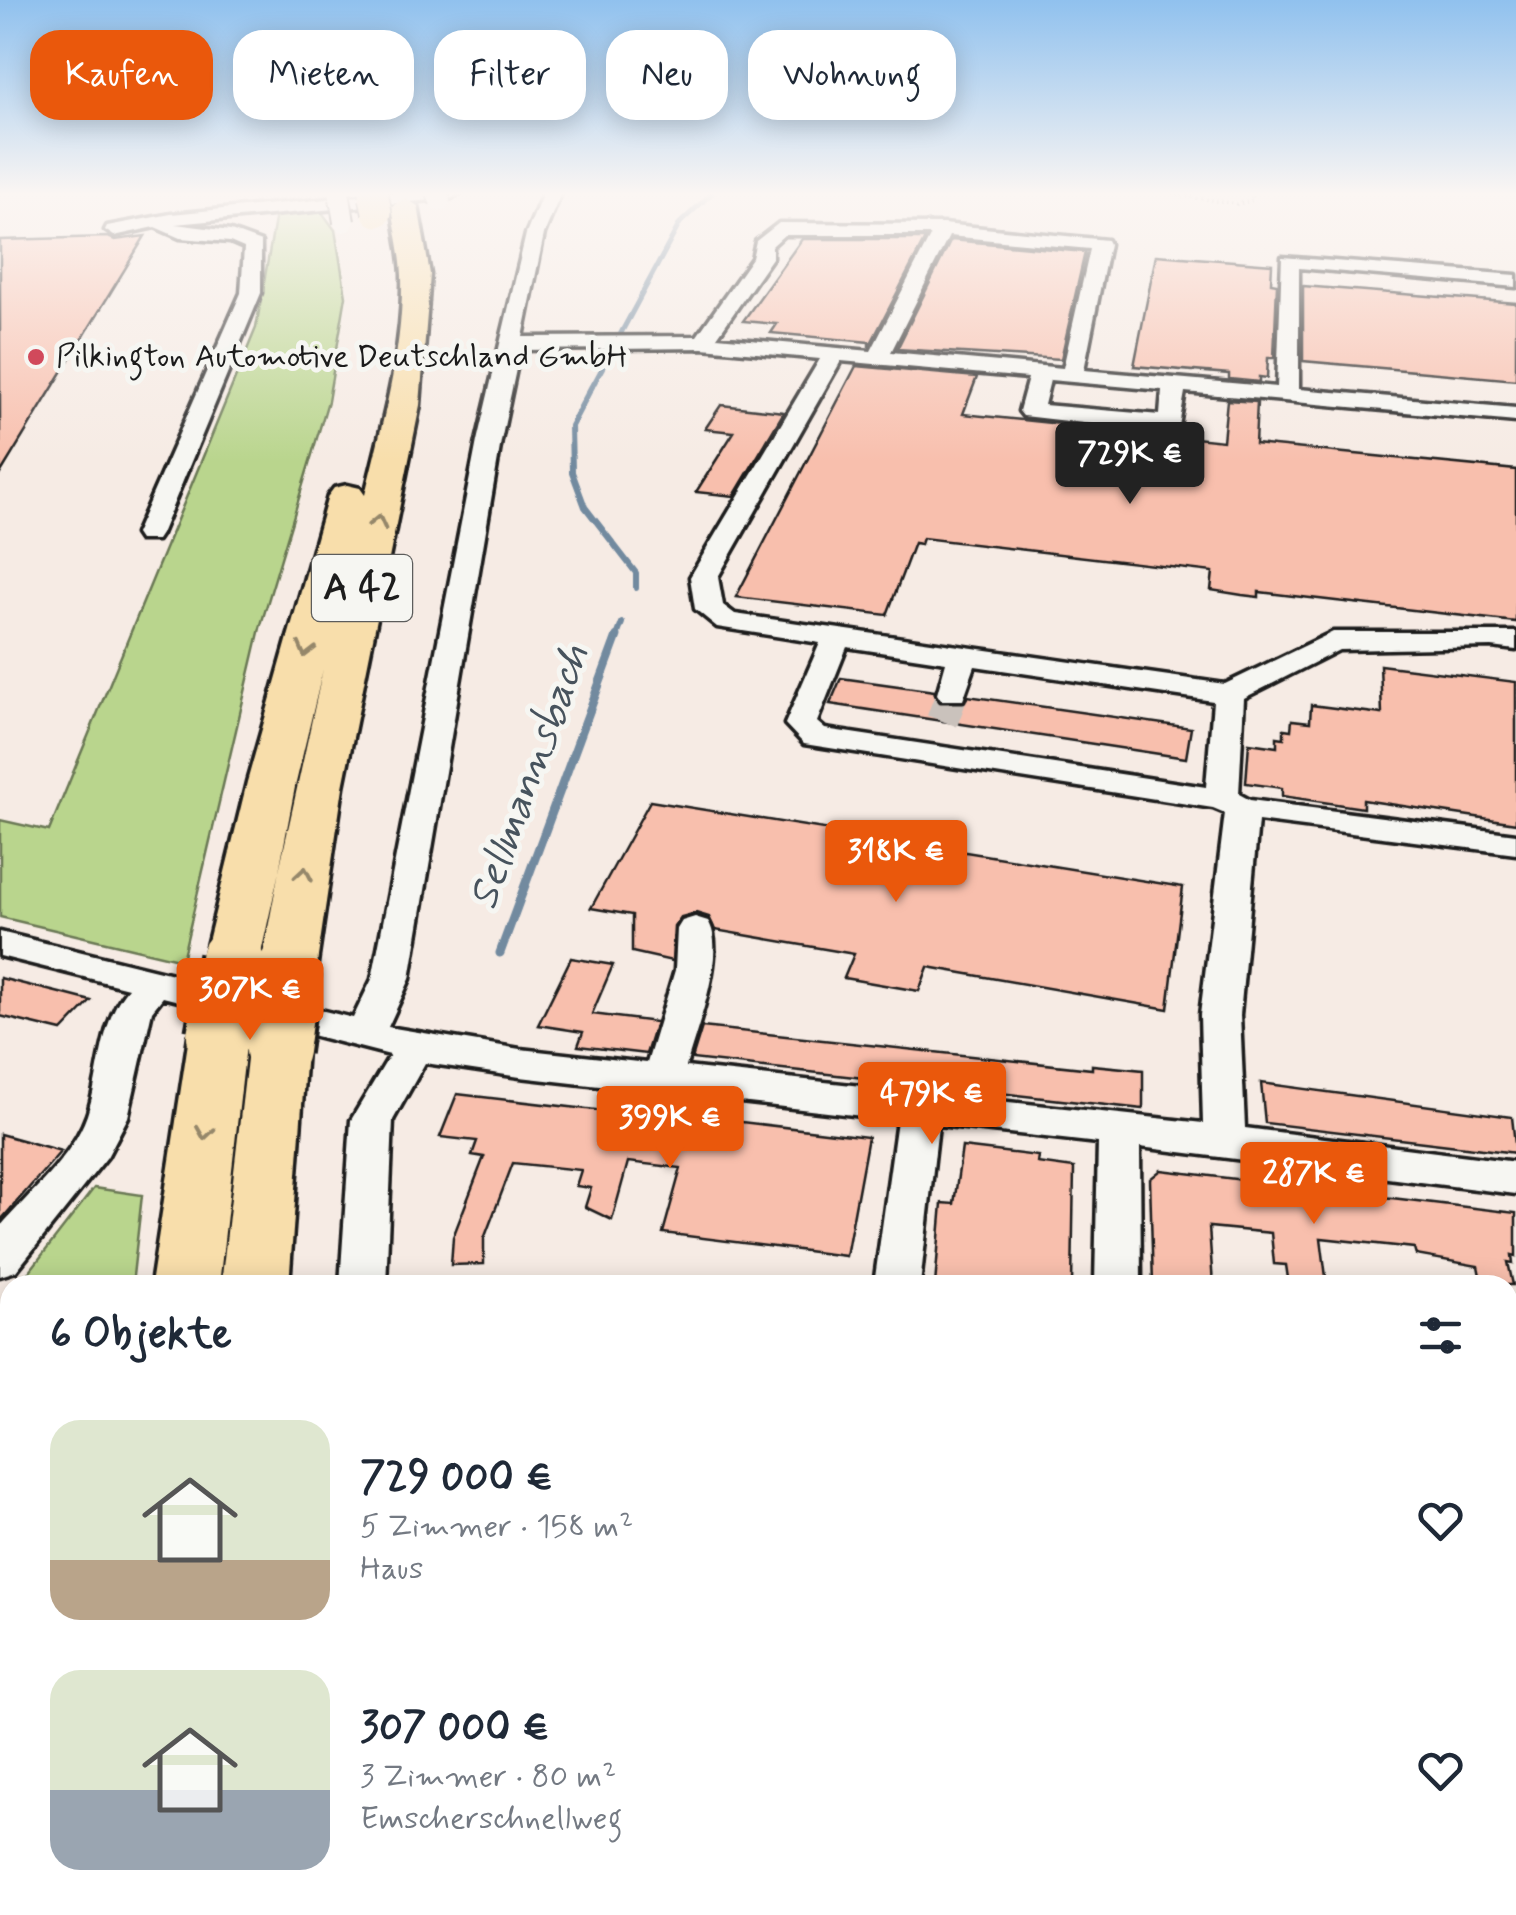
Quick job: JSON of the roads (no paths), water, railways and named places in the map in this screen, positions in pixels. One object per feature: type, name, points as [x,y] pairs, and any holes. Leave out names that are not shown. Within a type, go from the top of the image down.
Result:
[{"type":"highway","name":"A 42","points":[[255,1275],[248,1043],[232,958],[271,782],[369,406],[381,335],[384,282]]},
{"type":"highway","name":"A 42","points":[[188,1275],[248,1043],[288,970],[319,787],[403,404],[415,282]]},
{"type":"street","points":[[148,534],[251,293],[252,282]]},
{"type":"street","points":[[364,1036],[391,980],[490,442],[525,282]]},
{"type":"street","points":[[703,342],[745,282]]},
{"type":"street","points":[[878,357],[916,282]]},
{"type":"street","points":[[1072,375],[1092,282]]},
{"type":"street","points":[[1288,393],[1290,282]]},
{"type":"street","points":[[513,344],[703,342],[1288,393],[1340,398],[1351,420],[1516,415]]},
{"type":"street","points":[[834,354],[704,578],[709,609],[728,621],[1229,694],[1333,641],[1516,641]]},
{"type":"street","points":[[1041,372],[1031,411],[1144,423],[1171,421],[1174,385]]},
{"type":"street","points":[[1461,419],[1516,435]]},
{"type":"street","points":[[837,638],[801,724],[815,738],[1516,844]]},
{"type":"street","points":[[931,754],[963,655]]},
{"type":"street","points":[[1224,1142],[1220,1015],[1232,804],[1229,694]]},
{"type":"street","points":[[662,1079],[694,970],[695,930]]},
{"type":"street","points":[[0,944],[414,1047],[1516,1178]]},
{"type":"street","points":[[0,1258],[86,1157],[107,1117],[133,1007],[153,984]]},
{"type":"street","points":[[363,1275],[372,1120],[414,1047]]},
{"type":"street","points":[[898,1275],[919,1109]]},
{"type":"street","points":[[1118,1275],[1119,1131]]},
{"type":"waterway","name":"Sellmannsbach","points":[[591,389],[648,282]]},
{"type":"waterway","name":"Sellmannsbach","points":[[592,386],[571,426],[572,472],[585,507],[636,573],[636,588]]},
{"type":"waterway","name":"Sellmannsbach","points":[[616,639],[622,623]]},
{"type":"waterway","name":"Sellmannsbach","points":[[500,953],[617,636]]},
{"type":"tunnel","points":[[942,721],[952,694]]},
{"type":"place","name":"Pilkington Automotive Deutschland GmbH","points":[[36,357]]}]
